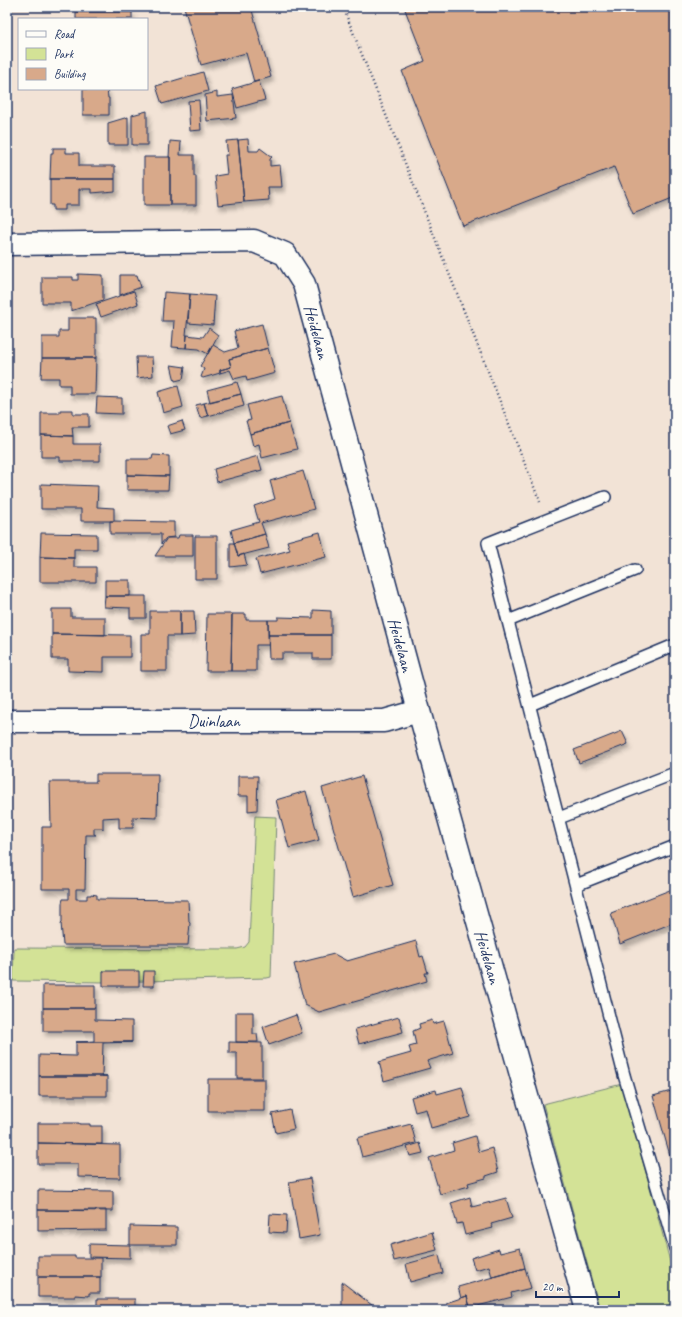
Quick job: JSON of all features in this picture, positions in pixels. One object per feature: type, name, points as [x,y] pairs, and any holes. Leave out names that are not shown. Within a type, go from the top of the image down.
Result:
[{"type":"street","name":"Heidelaan","points":[[7,244],[254,241],[285,254],[304,284],[419,711],[587,1310]]},
{"type":"street","name":"Duinlaan","points":[[7,721],[384,721],[419,711]]},
{"type":"lane","points":[[605,497],[488,543],[624,1075],[675,1248]]},
{"type":"lane","points":[[508,622],[635,570]]},
{"type":"lane","points":[[530,706],[672,646]]},
{"type":"lane","points":[[559,818],[675,772]]},
{"type":"lane","points":[[576,885],[675,846]]},
{"type":"path","points":[[343,7],[547,520]]},
{"type":"green space","points":[[255,816],[276,817],[271,977],[106,982],[13,981],[14,948],[237,949],[245,947],[249,942]]},
{"type":"green space","points":[[622,1084],[675,1280],[675,1310],[600,1310],[543,1104]]},
{"type":"building","points":[[184,7],[251,7],[271,77],[254,82],[246,53],[201,65]]},
{"type":"building","points":[[404,7],[675,7],[675,197],[633,214],[614,167],[463,226],[402,71],[425,61]]},
{"type":"building","points":[[76,12],[132,12],[132,18],[76,18]]},
{"type":"building","points":[[203,72],[208,91],[162,104],[156,86]]},
{"type":"building","points":[[259,81],[265,100],[237,108],[232,89]]},
{"type":"building","points":[[83,90],[107,90],[109,98],[109,115],[83,115]]},
{"type":"building","points":[[217,92],[217,97],[233,95],[236,118],[207,121],[205,95]]},
{"type":"building","points":[[199,100],[201,130],[190,131],[188,101]]},
{"type":"building","points":[[147,111],[147,145],[132,145],[132,115]]},
{"type":"building","points":[[128,117],[128,145],[108,145],[108,123]]},
{"type":"building","points":[[248,139],[249,151],[258,151],[260,148],[272,157],[270,159],[270,166],[280,165],[282,187],[268,187],[269,200],[244,202],[238,140]]},
{"type":"building","points":[[238,140],[244,202],[218,205],[215,176],[227,174],[225,155],[228,155],[226,141]]},
{"type":"building","points":[[170,141],[181,142],[180,155],[194,155],[196,205],[170,205]]},
{"type":"building","points":[[53,148],[66,148],[66,153],[79,153],[79,166],[115,166],[115,179],[50,179],[51,153],[53,153]]},
{"type":"building","points":[[144,157],[170,157],[170,205],[144,205]]},
{"type":"building","points":[[50,179],[115,179],[115,191],[92,193],[92,189],[79,189],[79,205],[65,205],[65,210],[53,210],[53,205],[50,205]]},
{"type":"building","points":[[78,274],[103,275],[103,300],[71,311],[71,303],[42,303],[42,277],[73,277],[73,280],[78,280]]},
{"type":"building","points":[[120,275],[137,275],[141,287],[120,295]]},
{"type":"building","points":[[134,291],[138,304],[101,317],[96,304]]},
{"type":"building","points":[[164,292],[190,294],[186,348],[172,347],[174,321],[162,321]]},
{"type":"building","points":[[190,294],[215,296],[213,325],[188,323]]},
{"type":"building","points":[[68,318],[96,318],[96,358],[42,358],[42,337],[59,337],[59,331],[68,331]]},
{"type":"building","points":[[262,324],[268,348],[229,359],[231,367],[220,370],[220,373],[203,378],[201,377],[204,369],[200,366],[213,345],[225,352],[238,348],[234,331]]},
{"type":"building","points":[[209,328],[218,335],[208,354],[199,349],[186,348],[187,335],[203,337]]},
{"type":"building","points":[[268,348],[275,373],[247,381],[246,376],[234,379],[230,370],[220,373],[220,370],[231,367],[229,359]]},
{"type":"building","points":[[136,357],[152,357],[153,376],[137,378]]},
{"type":"building","points":[[42,358],[96,358],[95,394],[70,394],[70,385],[59,385],[59,378],[41,378]]},
{"type":"building","points":[[171,365],[185,367],[183,379],[175,381]]},
{"type":"building","points":[[237,382],[241,394],[210,402],[207,390]]},
{"type":"building","points":[[178,386],[183,407],[163,413],[158,392]]},
{"type":"building","points":[[241,394],[244,406],[208,416],[204,403]]},
{"type":"building","points":[[282,396],[289,423],[250,434],[246,421],[251,420],[247,405]]},
{"type":"building","points":[[97,397],[122,398],[122,414],[96,413]]},
{"type":"building","points":[[204,403],[208,416],[200,418],[196,405]]},
{"type":"building","points":[[60,410],[73,410],[73,414],[89,414],[89,427],[72,427],[73,436],[41,435],[41,413],[60,413]]},
{"type":"building","points":[[182,421],[185,430],[170,434],[167,426]]},
{"type":"building","points":[[289,423],[297,449],[262,458],[259,444],[253,446],[250,434]]},
{"type":"building","points":[[41,435],[73,436],[73,444],[100,444],[100,461],[60,461],[60,457],[41,457]]},
{"type":"building","points":[[153,455],[169,456],[169,476],[127,475],[127,459],[152,459]]},
{"type":"building","points":[[258,456],[262,470],[217,482],[214,469]]},
{"type":"building","points":[[303,471],[314,509],[261,523],[265,534],[234,543],[231,530],[259,522],[254,506],[275,499],[270,481]]},
{"type":"building","points":[[127,475],[169,476],[168,490],[127,490]]},
{"type":"building","points":[[41,484],[98,486],[97,507],[114,508],[114,521],[81,521],[81,509],[41,509]]},
{"type":"building","points":[[110,521],[174,522],[174,537],[166,538],[161,544],[161,534],[110,534]]},
{"type":"building","points":[[320,532],[326,557],[260,574],[256,559],[290,550],[287,541]]},
{"type":"building","points":[[41,533],[97,534],[97,549],[74,549],[74,558],[40,557]]},
{"type":"building","points":[[265,534],[269,548],[238,556],[234,543]]},
{"type":"building","points":[[179,535],[193,535],[193,556],[155,556],[167,538],[178,538]]},
{"type":"building","points":[[195,536],[217,536],[217,579],[195,579]]},
{"type":"building","points":[[230,543],[234,543],[238,556],[244,554],[247,565],[230,567]]},
{"type":"building","points":[[40,557],[74,558],[74,567],[96,567],[96,582],[40,582]]},
{"type":"building","points":[[105,580],[130,580],[130,596],[105,596]]},
{"type":"building","points":[[105,596],[146,596],[146,618],[130,618],[130,608],[104,607]]},
{"type":"building","points":[[52,609],[71,609],[71,617],[105,617],[105,635],[52,634]]},
{"type":"building","points":[[313,610],[331,611],[331,635],[268,635],[268,620],[278,620],[278,617],[313,618]]},
{"type":"building","points":[[150,611],[180,611],[180,636],[167,636],[167,671],[141,671],[141,634],[150,634]]},
{"type":"building","points":[[180,611],[194,611],[195,635],[180,636]]},
{"type":"building","points":[[207,614],[232,614],[231,671],[206,671]]},
{"type":"building","points":[[232,614],[246,614],[246,620],[268,620],[269,645],[256,645],[256,671],[231,671]]},
{"type":"building","points":[[52,634],[130,635],[130,657],[104,657],[104,672],[68,671],[68,659],[52,659]]},
{"type":"building","points":[[268,635],[331,635],[331,659],[313,659],[313,653],[282,653],[282,659],[269,659]]},
{"type":"building","points":[[622,731],[628,744],[579,763],[574,750]]},
{"type":"building","points":[[96,774],[158,774],[157,818],[133,817],[133,828],[119,828],[119,817],[103,818],[103,830],[102,828],[94,828],[94,834],[96,835],[86,835],[85,889],[76,889],[76,899],[87,899],[87,895],[91,894],[97,895],[97,899],[188,900],[190,923],[188,945],[63,945],[61,923],[62,903],[63,899],[69,899],[69,889],[42,889],[42,827],[51,827],[50,782],[96,782]]},
{"type":"building","points":[[238,776],[258,776],[257,810],[248,811],[248,796],[238,796]]},
{"type":"building","points":[[362,776],[393,885],[353,897],[322,788]]},
{"type":"building","points":[[306,791],[319,840],[289,848],[276,800]]},
{"type":"building","points":[[675,888],[675,922],[620,944],[611,913]]},
{"type":"building","points":[[416,941],[420,957],[423,956],[428,973],[425,973],[427,981],[319,1012],[305,1005],[294,964],[334,954],[347,961]]},
{"type":"building","points":[[103,971],[139,971],[139,986],[103,986]]},
{"type":"building","points":[[144,971],[154,971],[154,986],[143,986]]},
{"type":"building","points":[[43,985],[95,985],[95,1008],[43,1008]]},
{"type":"building","points":[[43,1008],[95,1008],[95,1020],[132,1021],[132,1042],[76,1042],[94,1041],[94,1031],[43,1031]]},
{"type":"building","points":[[236,1012],[253,1012],[253,1034],[257,1034],[258,1042],[236,1042]]},
{"type":"building","points":[[296,1015],[302,1033],[269,1045],[263,1027]]},
{"type":"building","points":[[399,1017],[403,1032],[359,1044],[355,1029]]},
{"type":"building","points":[[432,1020],[433,1024],[444,1021],[453,1053],[427,1061],[430,1068],[384,1081],[379,1062],[411,1053],[409,1047],[416,1045],[413,1031],[420,1028],[419,1024]]},
{"type":"building","points":[[76,1042],[132,1042],[103,1043],[102,1076],[39,1076],[39,1055],[76,1056]]},
{"type":"building","points":[[229,1042],[262,1043],[262,1078],[237,1078],[237,1053],[229,1053]]},
{"type":"building","points":[[39,1076],[107,1076],[107,1096],[39,1096]]},
{"type":"building","points":[[208,1079],[265,1079],[265,1111],[208,1111]]},
{"type":"building","points":[[462,1087],[470,1117],[431,1128],[426,1109],[415,1112],[411,1097],[436,1090],[437,1094]]},
{"type":"building","points":[[675,1090],[675,1173],[653,1096]]},
{"type":"building","points":[[290,1110],[294,1129],[276,1133],[272,1114]]},
{"type":"building","points":[[38,1123],[79,1123],[90,1124],[90,1126],[102,1126],[102,1144],[38,1143]]},
{"type":"building","points":[[411,1124],[416,1143],[362,1157],[357,1138]]},
{"type":"building","points":[[475,1136],[479,1152],[492,1148],[498,1172],[486,1176],[486,1178],[468,1183],[469,1186],[440,1194],[429,1158],[454,1150],[452,1143]]},
{"type":"building","points":[[38,1143],[120,1145],[120,1178],[78,1177],[78,1164],[38,1164]]},
{"type":"building","points":[[420,1143],[423,1153],[410,1156],[407,1147]]},
{"type":"building","points":[[310,1178],[320,1235],[299,1239],[289,1182]]},
{"type":"building","points":[[38,1190],[113,1191],[113,1211],[38,1210]]},
{"type":"building","points":[[470,1197],[472,1207],[506,1198],[512,1218],[491,1224],[493,1228],[465,1235],[462,1223],[457,1224],[451,1203]]},
{"type":"building","points":[[38,1210],[106,1210],[106,1230],[38,1231]]},
{"type":"building","points":[[270,1214],[287,1215],[286,1233],[269,1232]]},
{"type":"building","points":[[130,1226],[177,1227],[177,1245],[130,1245]]},
{"type":"building","points":[[432,1232],[437,1250],[394,1261],[390,1245]]},
{"type":"building","points":[[89,1244],[130,1245],[130,1258],[89,1257]]},
{"type":"building","points":[[520,1248],[525,1268],[492,1277],[489,1266],[475,1270],[471,1258],[499,1249],[500,1253]]},
{"type":"building","points":[[439,1255],[443,1273],[410,1282],[406,1264]]},
{"type":"building","points":[[38,1256],[101,1258],[101,1277],[38,1277]]},
{"type":"building","points":[[525,1268],[531,1288],[511,1293],[512,1297],[470,1308],[467,1296],[461,1298],[458,1287]]},
{"type":"building","points":[[38,1277],[100,1277],[100,1293],[89,1293],[89,1296],[75,1295],[75,1297],[38,1297]]},
{"type":"building","points":[[342,1282],[377,1309],[377,1310],[342,1310]]},
{"type":"building","points":[[467,1296],[471,1310],[448,1310],[446,1303]]},
{"type":"building","points":[[97,1299],[135,1299],[135,1310],[97,1310]]}]
